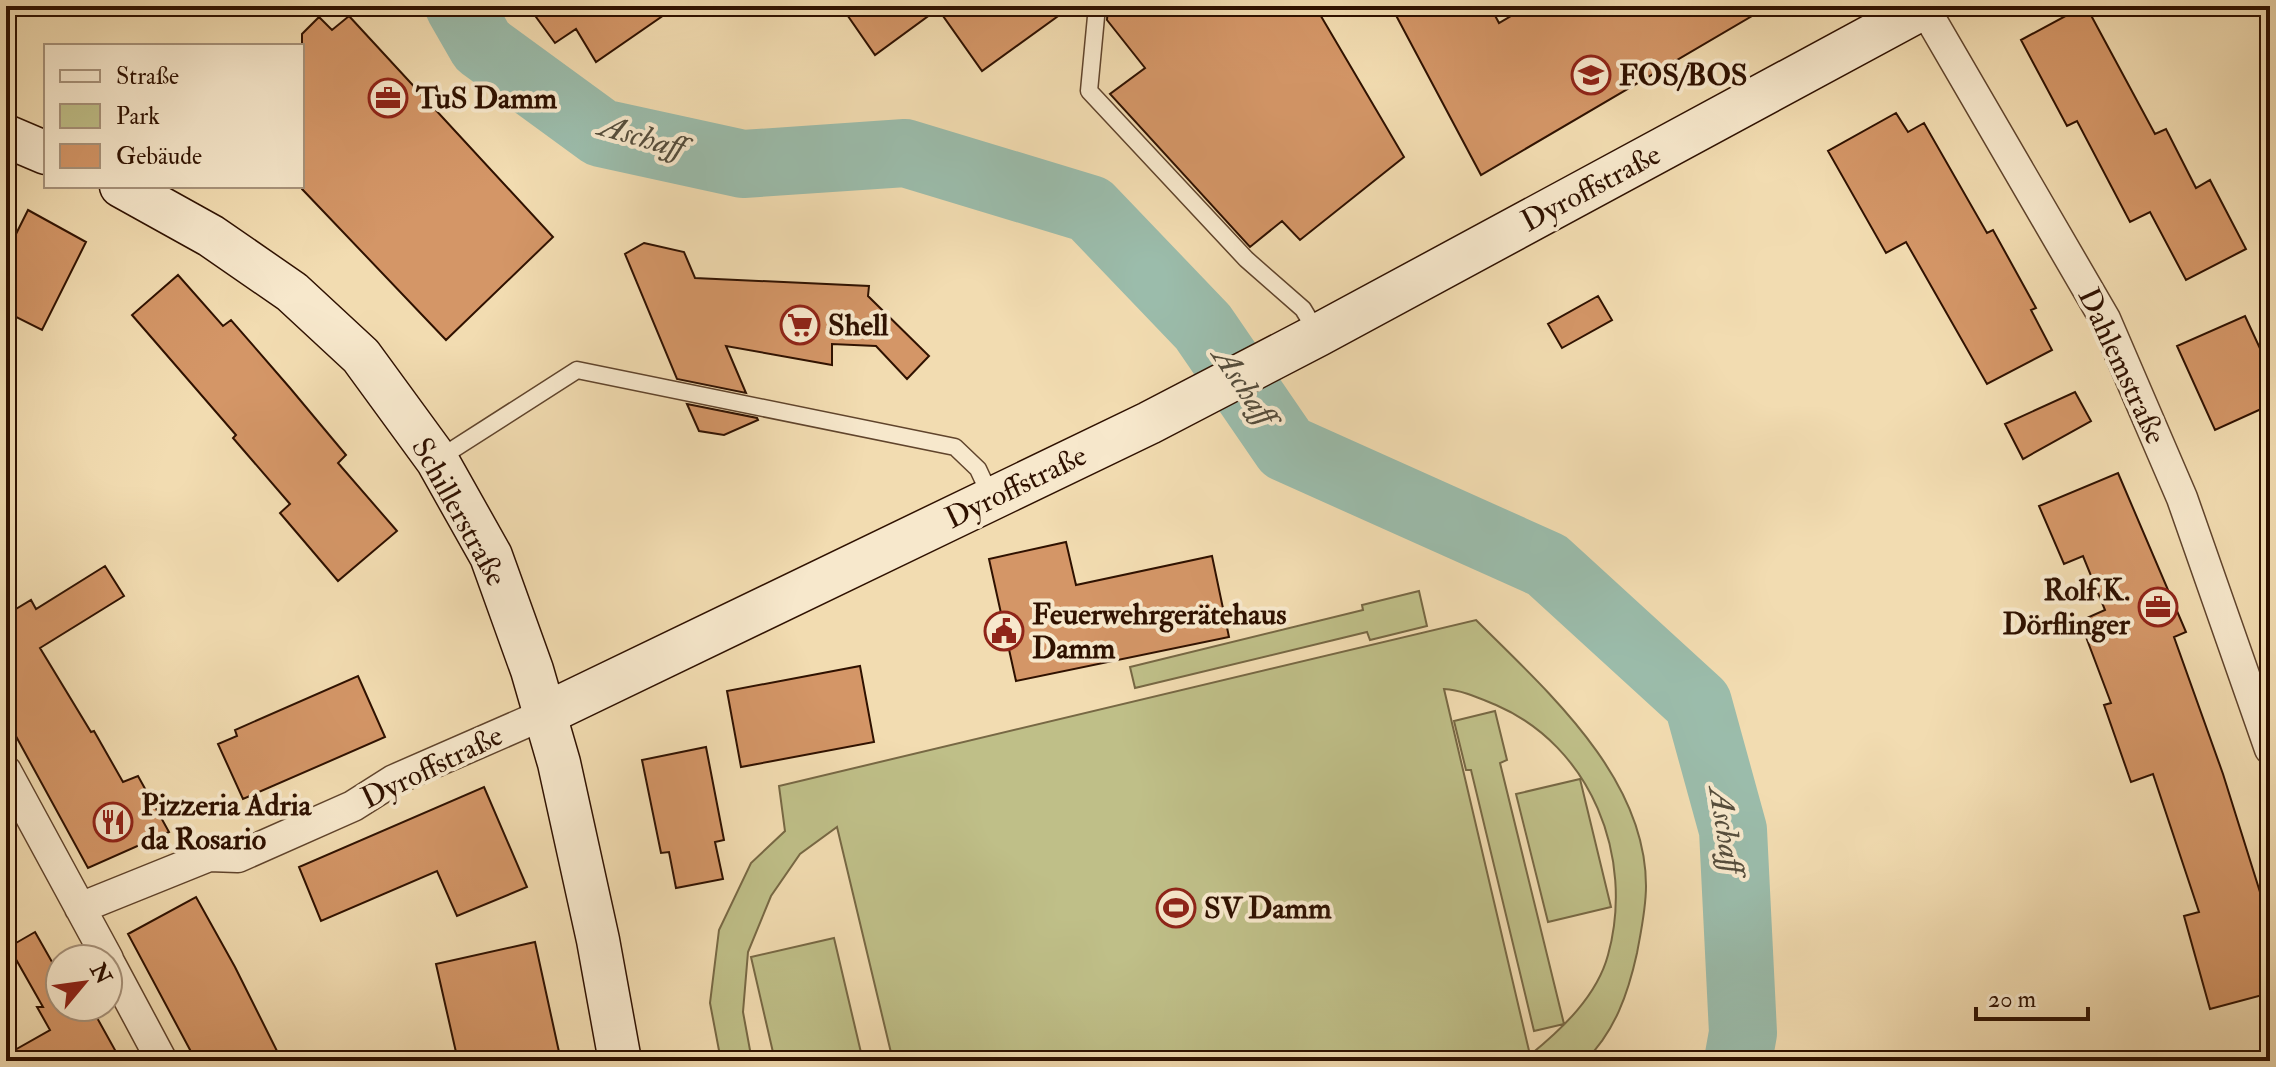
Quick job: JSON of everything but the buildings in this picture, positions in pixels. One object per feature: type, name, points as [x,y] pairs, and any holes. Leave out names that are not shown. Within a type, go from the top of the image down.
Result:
[{"type":"main road","name":"Dyroffstraße","points":[[545,714],[1190,402],[1925,6]]},
{"type":"main road","points":[[6,136],[44,152]]},
{"type":"main road","name":"Schillerstraße","points":[[125,188],[211,236],[292,292],[361,356],[437,460],[491,556],[532,670],[559,763],[595,925],[620,1061]]},
{"type":"street","name":"Dahlemstraße","points":[[1925,6],[2105,319],[2182,498],[2270,749]]},
{"type":"street","name":"Dyroffstraße","points":[[80,908],[209,856],[238,857],[353,806],[394,780],[545,714]]},
{"type":"street","points":[[8,781],[99,943]]},
{"type":"street","points":[[124,989],[162,1061]]},
{"type":"lane","points":[[1097,6],[1089,91],[1246,259],[1303,309],[1301,344]]},
{"type":"lane","points":[[437,460],[577,370],[955,447],[978,469],[992,499]]},
{"type":"green space","points":[[1419,591],[1427,626],[1370,640],[1367,632],[1135,688],[1130,667],[1363,610],[1362,605]]},
{"type":"green space","name":"SV Damm","points":[[1476,620],[1561,707],[1611,773],[1629,808],[1642,846],[1646,886],[1643,920],[1625,997],[1605,1037],[1585,1061],[893,1061],[837,827],[800,854],[771,896],[748,952],[743,1012],[752,1061],[721,1061],[710,1003],[719,930],[751,863],[785,831],[779,786]],"holes":[[[1444,689],[1496,705],[1529,723],[1557,748],[1580,776],[1598,809],[1609,844],[1615,880],[1615,918],[1603,970],[1577,1011],[1530,1055]]]},
{"type":"green space","points":[[1495,711],[1507,760],[1500,763],[1564,1024],[1534,1031],[1471,770],[1466,770],[1454,721]]},
{"type":"green space","points":[[1580,779],[1611,907],[1548,922],[1516,794]]},
{"type":"green space","points":[[834,938],[863,1061],[775,1061],[751,957]]},
{"type":"waterway","name":"Aschaff","points":[[459,6],[482,46],[601,133],[743,164],[905,153],[1090,209],[1203,327],[1286,448],[1547,565],[1698,703],[1733,830],[1743,1033],[1738,1061]]},
{"type":"place","name":"FOS/BOS","points":[[1591,75]]},
{"type":"place","name":"TuS Damm","points":[[388,98]]},
{"type":"place","name":"Shell","points":[[800,325]]},
{"type":"place","name":"Rolf K. Dörflinger","points":[[2158,607]]},
{"type":"place","name":"Feuerwehrgerätehaus Damm","points":[[1004,631]]},
{"type":"place","name":"Pizzeria Adria da Rosario","points":[[113,822]]},
{"type":"place","name":"SV Damm","points":[[1176,908]]}]
